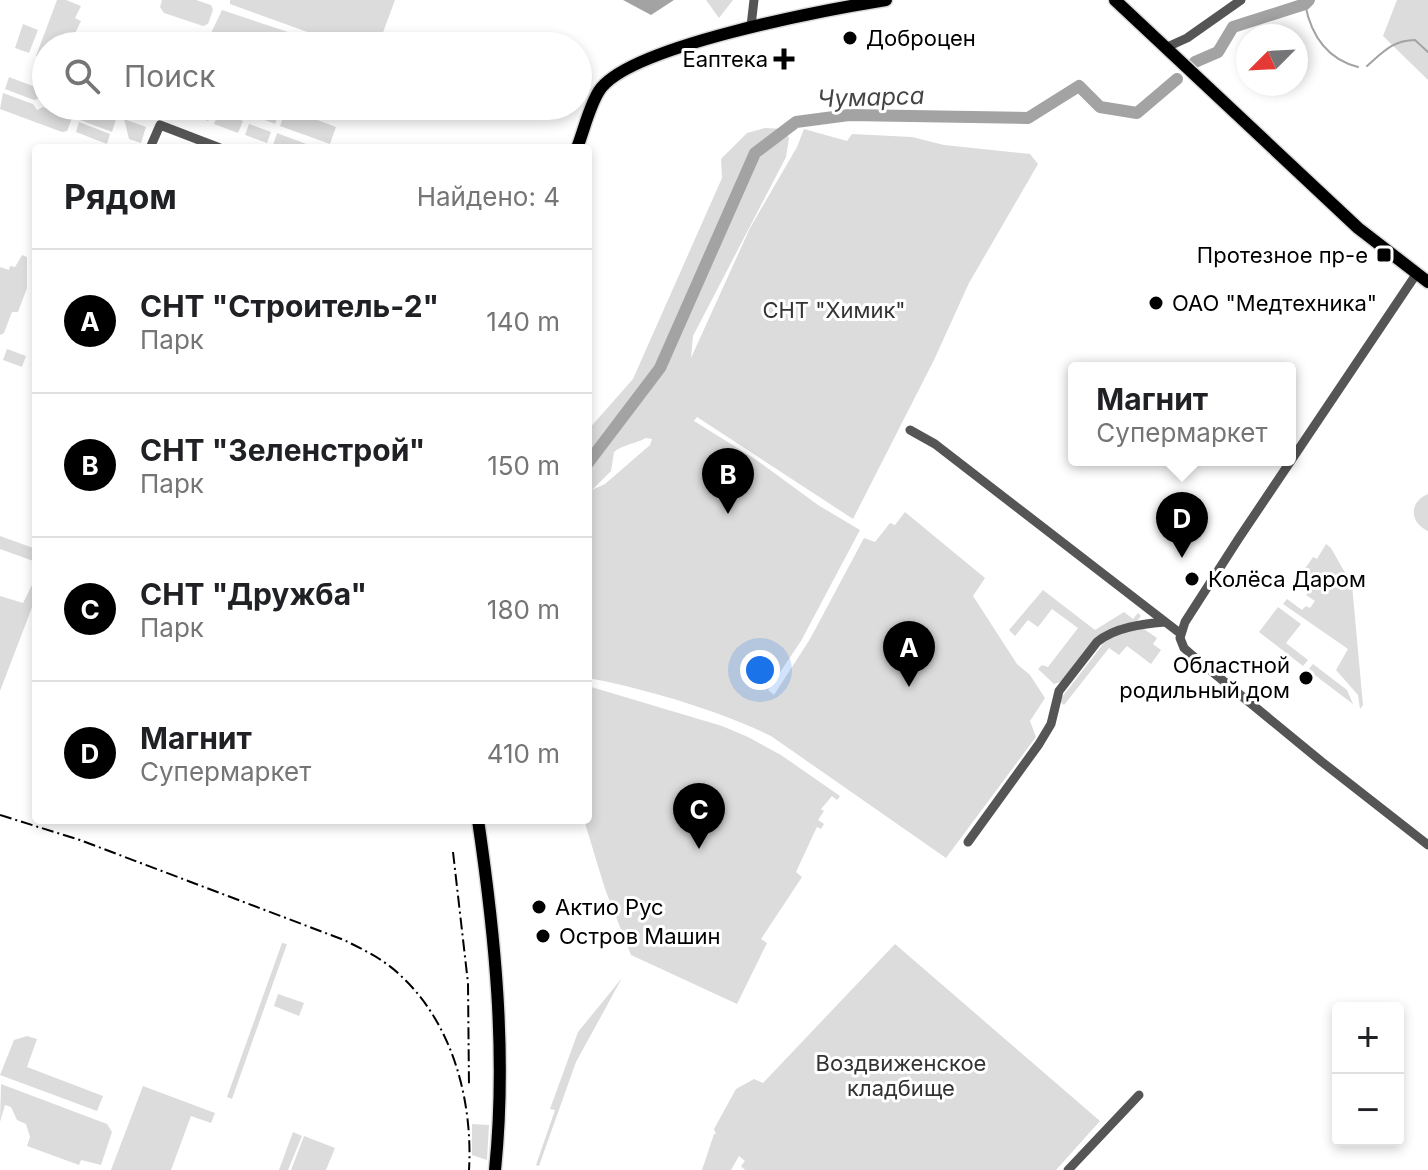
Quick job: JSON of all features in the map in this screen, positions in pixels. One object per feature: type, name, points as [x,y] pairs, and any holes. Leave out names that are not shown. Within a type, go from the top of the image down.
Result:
[{"type":"main road","points":[[592,109],[599,91],[618,72],[652,58],[751,26],[886,0]]},
{"type":"main road","points":[[1118,1],[1358,228],[1428,282]]},
{"type":"main road","points":[[579,144],[588,120]]},
{"type":"main road","points":[[478,824],[497,984],[498,1169]]},
{"type":"street","points":[[751,26],[754,0]]},
{"type":"street","points":[[1165,48],[1187,38],[1241,0]]},
{"type":"street","points":[[152,144],[160,125],[210,144]]},
{"type":"street","points":[[1296,453],[1417,273]]},
{"type":"street","points":[[910,430],[935,444],[1181,634]]},
{"type":"street","points":[[1287,466],[1185,622],[1182,644],[1322,762],[1428,845]]},
{"type":"street","points":[[968,842],[1039,744],[1051,724],[1059,691],[1097,642],[1105,636],[1137,626],[1165,622]]},
{"type":"street","points":[[1068,1170],[1139,1095]]},
{"type":"green space","points":[[57,0],[81,6],[75,18],[81,21],[76,32],[45,32]]},
{"type":"green space","points":[[162,0],[196,0],[211,5],[213,10],[208,24],[203,26],[164,13],[160,7]]},
{"type":"green space","points":[[230,0],[395,0],[383,32],[307,32],[230,4]]},
{"type":"green space","points":[[706,0],[733,0],[719,18]]},
{"type":"green space","points":[[1397,0],[1428,0],[1428,80],[1383,36]]},
{"type":"green space","points":[[222,10],[288,32],[211,32]]},
{"type":"green space","points":[[23,24],[38,30],[32,32],[29,53],[15,48]]},
{"type":"green space","points":[[9,77],[32,86],[32,99],[5,89]]},
{"type":"green space","points":[[3,93],[32,104],[32,120],[71,120],[67,131],[62,132],[0,109]]},
{"type":"green space","points":[[80,120],[116,120],[112,132]]},
{"type":"green space","points":[[124,120],[146,127],[141,143],[129,139]]},
{"type":"green space","points":[[216,120],[243,121],[238,133],[214,124]]},
{"type":"green space","points":[[282,120],[318,120],[336,127],[330,144],[280,126]]},
{"type":"green space","points":[[79,122],[110,134],[107,144],[76,132]]},
{"type":"green space","points":[[249,124],[271,132],[267,143],[245,135]]},
{"type":"green space","name":"СНТ \"Химик\"","points":[[765,128],[784,129],[789,138],[786,157],[693,336],[691,358],[750,228],[797,147],[804,129],[847,141],[852,134],[912,137],[944,145],[1030,154],[1038,164],[969,283],[934,360],[853,519],[697,417],[694,421],[860,530],[801,641],[768,690],[774,695],[810,639],[864,538],[875,542],[890,523],[895,525],[905,512],[985,578],[973,596],[1017,664],[1030,675],[1045,698],[1030,721],[1036,737],[946,858],[771,736],[681,701],[592,679],[592,490],[592,425],[633,379],[722,178],[721,159],[747,133]],"holes":[[[646,438],[652,439],[650,445],[605,484],[592,490],[611,471],[614,452]]]},
{"type":"green space","points":[[277,133],[306,144],[273,144]]},
{"type":"green space","points":[[22,255],[27,257],[27,288],[18,312],[12,312],[4,333],[0,335],[0,267],[9,270],[10,266],[15,267]]},
{"type":"green space","points":[[7,349],[26,356],[22,367],[3,360]]},
{"type":"green space","points":[[1428,494],[1428,531],[1417,523],[1414,512],[1417,502]]},
{"type":"green space","points":[[0,536],[32,548],[32,561],[0,549]]},
{"type":"green space","points":[[1326,544],[1352,585],[1363,705],[1360,709],[1358,695],[1336,670],[1348,649],[1283,604],[1287,599],[1302,610],[1306,606],[1310,608],[1315,601],[1306,595],[1314,584],[1302,573],[1313,557],[1317,559]]},
{"type":"green space","points":[[32,585],[32,607],[0,691],[0,596],[23,603]]},
{"type":"green space","points":[[1043,590],[1095,630],[1124,612],[1133,619],[1138,613],[1141,616],[1137,621],[1100,634],[1063,681],[1054,684],[1038,669],[1042,665],[1048,667],[1078,628],[1052,609],[1038,627],[1028,620],[1015,636],[1009,630]]},
{"type":"green space","points":[[1278,607],[1301,624],[1286,643],[1308,660],[1303,666],[1259,632]]},
{"type":"green space","points":[[1141,627],[1157,638],[1153,644],[1161,650],[1151,664],[1127,646],[1119,655],[1109,648],[1064,705],[1059,701],[1107,639]]},
{"type":"green space","points":[[1313,664],[1347,690],[1353,704],[1308,670]]},
{"type":"green space","points":[[592,687],[722,726],[748,737],[781,755],[840,796],[837,800],[832,796],[821,809],[824,811],[818,820],[824,824],[821,829],[817,827],[796,872],[802,877],[761,939],[767,943],[737,1004],[631,955],[605,889],[585,824],[592,824]]},
{"type":"green space","points":[[282,943],[287,944],[232,1099],[227,1097]]},
{"type":"green space","name":"Воздвиженское кладбище","points":[[895,944],[1100,1121],[1056,1170],[745,1170],[741,1166],[745,1161],[739,1156],[731,1170],[702,1170],[716,1134],[714,1129],[736,1089],[754,1079],[763,1083]]},
{"type":"green space","points":[[622,978],[576,1062],[539,1166],[536,1165],[555,1110],[550,1109],[578,1032]]},
{"type":"green space","points":[[278,994],[304,1003],[299,1016],[274,1006]]},
{"type":"green space","points":[[27,1036],[37,1039],[27,1067],[103,1096],[97,1111],[0,1075],[14,1040]]},
{"type":"green space","points":[[1,1084],[107,1124],[112,1132],[101,1165],[81,1160],[79,1165],[27,1146],[30,1137],[26,1124],[17,1120],[11,1107],[5,1105],[0,1122]]},
{"type":"green space","points":[[143,1086],[215,1113],[211,1123],[191,1116],[171,1170],[111,1170]]},
{"type":"green space","points":[[472,1124],[489,1125],[487,1160],[472,1155]]},
{"type":"green space","points":[[293,1132],[302,1136],[288,1170],[279,1170]]},
{"type":"green space","points":[[304,1136],[335,1148],[326,1170],[291,1170]]},
{"type":"shaded area","points":[[623,0],[674,0],[651,15]]},
{"type":"waterway","name":"Чумарса","points":[[1195,62],[1218,52],[1233,27],[1305,4],[1309,0]]},
{"type":"waterway","points":[[1305,4],[1311,26],[1322,44],[1337,58],[1358,67]]},
{"type":"waterway","points":[[1367,66],[1400,42],[1415,40],[1428,52]]},
{"type":"waterway","name":"Чумарса","points":[[592,458],[660,368],[755,153],[796,122],[849,115],[1028,118],[1079,86],[1100,107],[1137,113],[1177,79]]},
{"type":"railway","points":[[0,815],[80,840],[344,940],[388,965],[419,995],[434,1017],[456,1066],[467,1118],[469,1170]]},
{"type":"railway","points":[[453,852],[468,983],[469,1087]]},
{"type":"place","name":"Доброцен","points":[[850,38]]},
{"type":"place","name":"Еаптека","points":[[784,59]]},
{"type":"place","name":"Протезное пр-е","points":[[1384,255]]},
{"type":"place","name":"ОАО \"Медтехника\"","points":[[1156,303]]},
{"type":"place","name":"СНТ \"Зеленстрой\"","points":[[728,514]]},
{"type":"place","name":"Магнит","points":[[1182,558]]},
{"type":"place","name":"Колёса Даром","points":[[1192,579]]},
{"type":"place","name":"Областной родильный дом","points":[[1306,678]]},
{"type":"place","name":"СНТ \"Строитель-2\"","points":[[909,687]]},
{"type":"place","name":"СНТ \"Дружба\"","points":[[699,849]]},
{"type":"place","name":"Актио Рус","points":[[539,907]]},
{"type":"place","name":"Остров Машин","points":[[543,936]]}]
